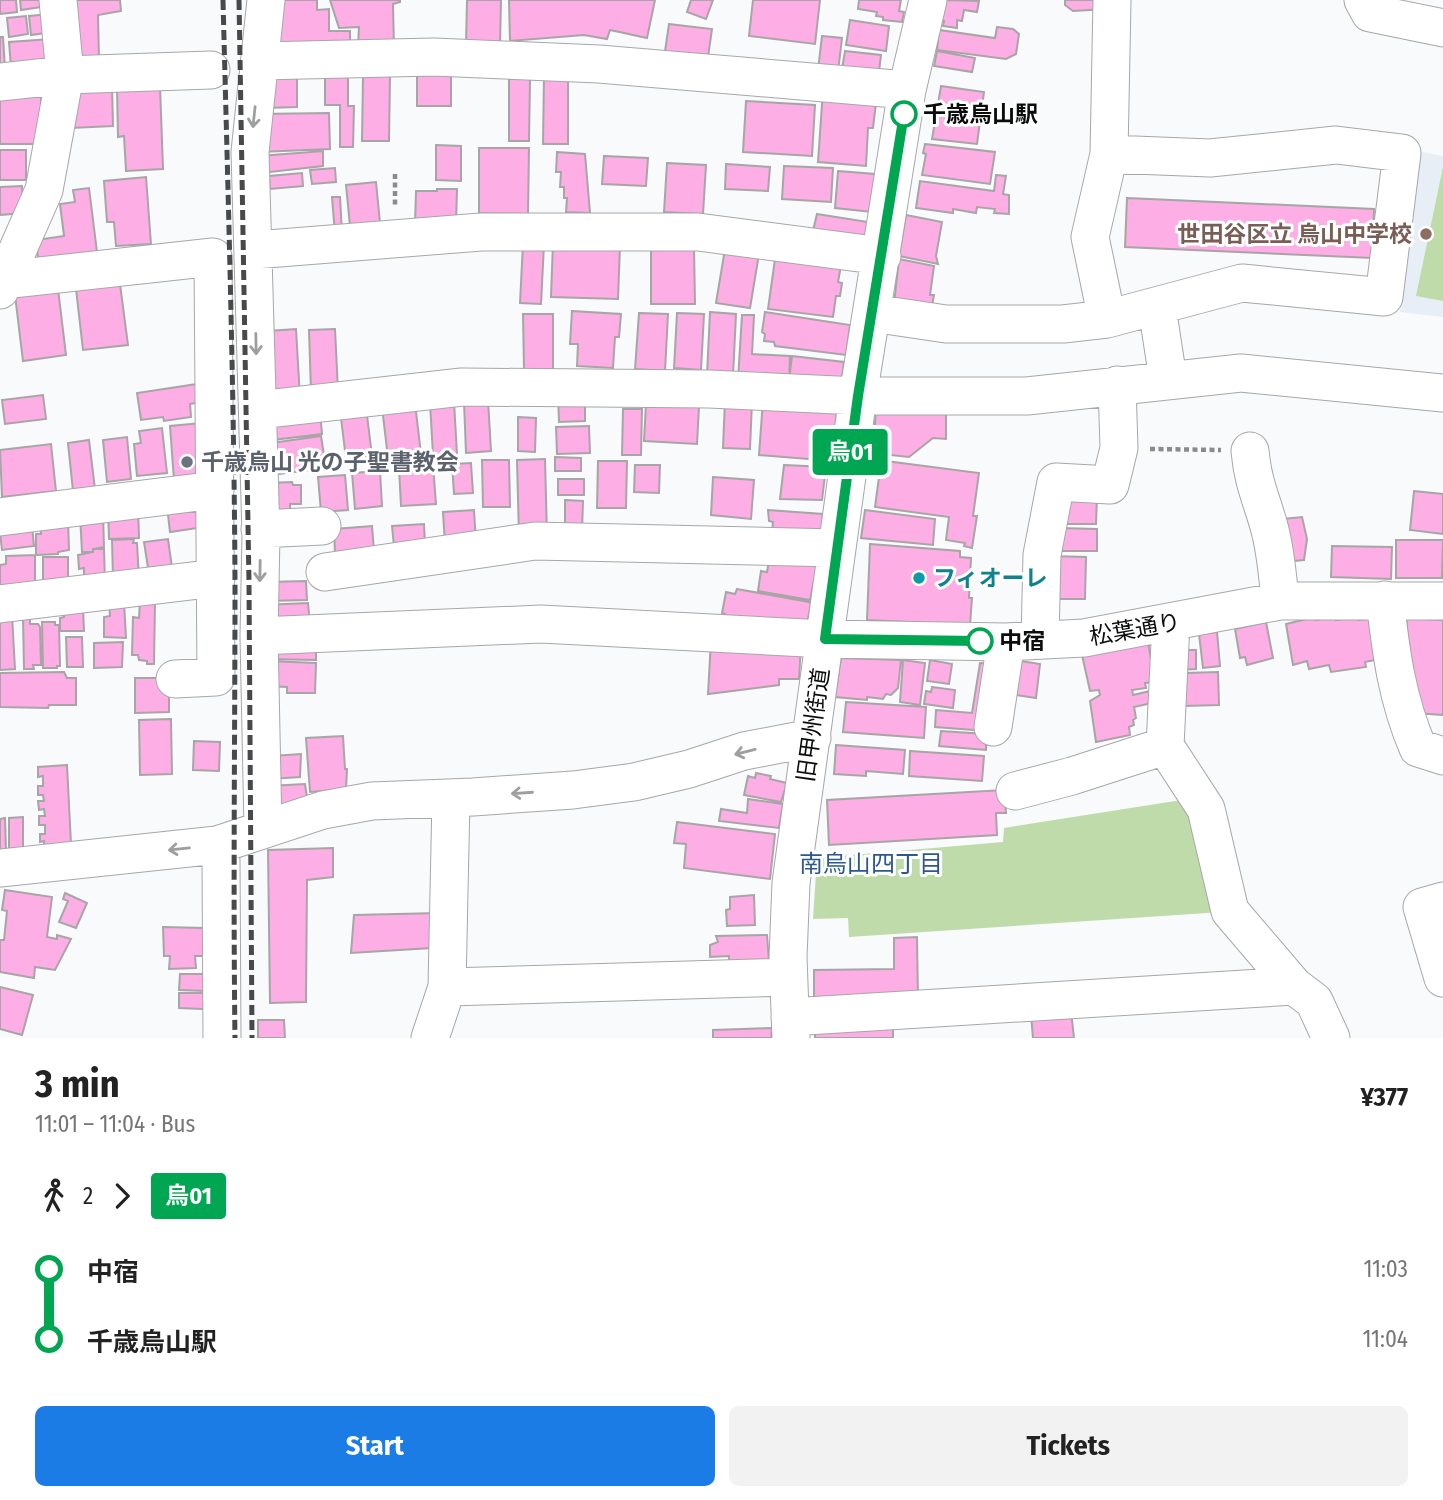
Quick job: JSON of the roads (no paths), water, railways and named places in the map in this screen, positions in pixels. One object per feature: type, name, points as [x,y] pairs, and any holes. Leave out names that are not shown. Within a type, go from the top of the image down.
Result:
[{"type":"street","points":[[58,0],[65,75],[44,190],[13,230],[2,285],[213,257],[216,677],[175,679]]},
{"type":"street","points":[[263,829],[258,410],[250,152],[266,0]]},
{"type":"street","name":"旧甲州街道","points":[[790,1028],[788,977],[791,883],[858,396],[907,90],[928,0]]},
{"type":"street","points":[[1107,319],[1090,237],[1109,154],[1112,0]]},
{"type":"street","points":[[1363,0],[1370,13],[1443,28]]},
{"type":"street","points":[[260,61],[433,57],[558,62],[907,90]]},
{"type":"street","points":[[0,82],[65,75],[211,70]]},
{"type":"street","points":[[872,313],[946,324],[1063,324],[1107,319],[1242,283],[1384,297],[1402,153],[1336,145],[1210,158],[1109,154]]},
{"type":"street","points":[[254,250],[481,232],[685,232],[882,256]]},
{"type":"street","points":[[1157,307],[1168,379]]},
{"type":"street","points":[[258,410],[462,387],[709,389],[858,396],[1027,396],[1241,373],[1443,393]]},
{"type":"street","points":[[993,727],[1023,641],[1056,482],[1110,485],[1119,448],[1117,385]]},
{"type":"street","points":[[1250,451],[1256,492],[1270,529],[1277,562],[1280,601]]},
{"type":"street","points":[[0,517],[215,490]]},
{"type":"street","points":[[260,529],[322,526]]},
{"type":"street","points":[[325,572],[535,541],[837,548]]},
{"type":"street","points":[[0,604],[216,578]]},
{"type":"street","points":[[1385,600],[1394,673],[1408,724],[1418,748],[1443,756]]},
{"type":"street","name":"松葉通り","points":[[259,636],[541,624],[825,639],[1023,641],[1084,638],[1280,601],[1443,601]]},
{"type":"street","points":[[1171,623],[1165,746],[1206,809],[1230,911],[1294,986],[1314,1001],[1331,1038]]},
{"type":"street","points":[[0,868],[217,845],[323,810],[372,801],[573,790],[634,782],[689,769],[744,751],[812,738]]},
{"type":"street","points":[[1016,791],[1165,746]]},
{"type":"street","points":[[430,1038],[447,987],[452,798]]},
{"type":"street","points":[[217,845],[221,861],[222,1038]]},
{"type":"street","points":[[1433,904],[1443,978]]},
{"type":"street","points":[[447,987],[788,977]]},
{"type":"street","points":[[790,1028],[1294,986]]},
{"type":"railway","points":[[223,0],[235,583],[235,1038]]},
{"type":"railway","points":[[239,0],[249,583],[252,1038]]},
{"type":"place","name":"千歳烏山駅","points":[[904,114]]},
{"type":"place","name":"世田谷区立 烏山中学校","points":[[1426,234]]},
{"type":"place","name":"千歳烏山 光の子聖書教会","points":[[187,462]]},
{"type":"place","name":"フィオーレ","points":[[919,578]]},
{"type":"place","name":"中宿","points":[[980,641]]},
{"type":"district","name":"南烏山四丁目","points":[[871,864]]}]
